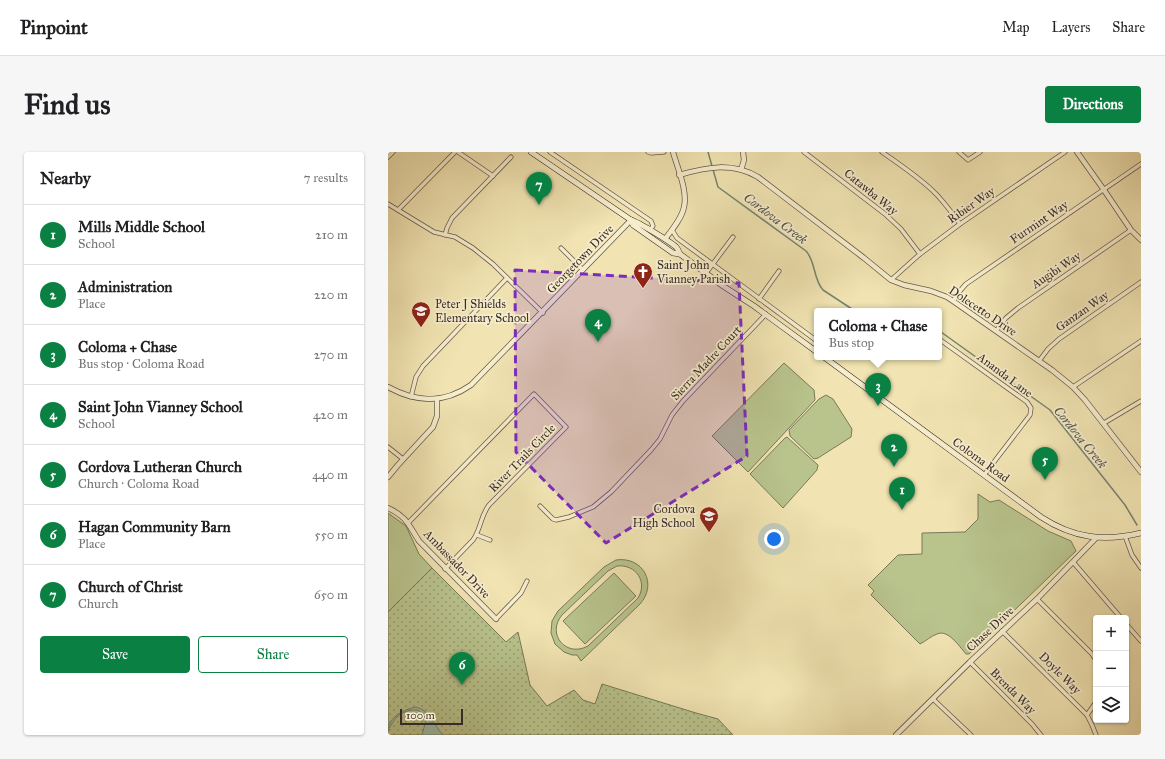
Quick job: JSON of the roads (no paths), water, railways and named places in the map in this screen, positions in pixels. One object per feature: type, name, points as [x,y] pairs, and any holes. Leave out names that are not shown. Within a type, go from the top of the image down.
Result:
[{"type":"main road","points":[[531,152],[632,220],[666,239],[678,249],[680,254]]},
{"type":"main road","points":[[632,220],[633,225],[672,252],[680,254],[814,350]]},
{"type":"main road","points":[[666,239],[666,244],[672,252]]},
{"type":"main road","name":"Coloma Road","points":[[828,360],[1041,517],[1054,525],[1073,533],[1096,538],[1141,533]]},
{"type":"street","points":[[388,157],[392,152]]},
{"type":"street","points":[[398,210],[454,152]]},
{"type":"street","points":[[458,152],[493,176]]},
{"type":"street","points":[[550,152],[651,221],[653,226],[650,230]]},
{"type":"street","points":[[648,152],[664,152]]},
{"type":"street","points":[[666,239],[679,219],[684,206],[684,190],[673,152]]},
{"type":"street","points":[[741,170],[744,160],[743,152]]},
{"type":"street","name":"Catawba Way","points":[[804,152],[885,214],[901,229],[920,254]]},
{"type":"street","points":[[882,152],[911,172],[933,191],[952,212],[960,224]]},
{"type":"street","points":[[959,152],[968,160],[980,152]]},
{"type":"street","name":"Ribier Way","points":[[891,280],[920,254],[960,224],[1065,152]]},
{"type":"street","points":[[1077,152],[1131,230],[1141,240]]},
{"type":"street","points":[[445,235],[452,218],[511,157]]},
{"type":"street","name":"Furmint Way","points":[[953,301],[966,284],[1141,164]]},
{"type":"street","name":"Dolecetto Drive","points":[[679,175],[713,168],[732,167],[758,177],[891,280],[904,285],[931,290],[947,297],[1063,378],[1073,387],[1104,423],[1141,472]]},
{"type":"street","points":[[388,204],[434,232],[455,237],[472,248],[493,264],[543,313]]},
{"type":"street","name":"Georgetown Drive","points":[[388,387],[411,397],[437,399],[452,396],[471,385],[543,313],[632,220]]},
{"type":"street","points":[[672,230],[677,238],[712,265],[814,339]]},
{"type":"street","name":"Augibi Way","points":[[996,331],[1006,318],[1018,308],[1131,230]]},
{"type":"street","points":[[706,273],[733,237]]},
{"type":"street","points":[[561,248],[584,270]]},
{"type":"street","points":[[759,299],[779,271]]},
{"type":"street","points":[[411,397],[416,377],[423,366],[507,278]]},
{"type":"street","name":"Ganzan Way","points":[[1039,361],[1059,339],[1141,282]]},
{"type":"street","name":"Sierra Madre Court","points":[[540,506],[553,519],[556,520],[569,517],[592,507],[611,492],[660,439],[672,415],[683,400],[766,314]]},
{"type":"street","name":"Ananda Lane","points":[[942,341],[1027,402],[1031,408],[1030,415],[984,475]]},
{"type":"street","points":[[1073,387],[1141,341]]},
{"type":"street","name":"River Trails Circle","points":[[408,523],[534,394],[566,426],[489,505],[482,516],[477,535],[445,569]]},
{"type":"street","points":[[388,477],[403,459],[430,432],[437,416],[437,399]]},
{"type":"street","points":[[1104,423],[1141,400]]},
{"type":"street","points":[[388,447],[403,459]]},
{"type":"street","name":"Ambassador Drive","points":[[388,508],[402,516],[419,541],[496,619]]},
{"type":"street","points":[[477,535],[490,540]]},
{"type":"street","points":[[1124,536],[1132,555],[1141,568]]},
{"type":"street","name":"Chase Drive","points":[[896,735],[1002,631],[1037,599],[1096,538]]},
{"type":"street","points":[[1074,562],[1118,615]]},
{"type":"street","points":[[496,619],[521,593],[527,581]]},
{"type":"street","points":[[1037,599],[1093,656]]},
{"type":"street","points":[[1129,627],[1141,641]]},
{"type":"street","name":"Doyle Way","points":[[1002,631],[1087,715],[1096,735]]},
{"type":"street","name":"Brenda Way","points":[[970,662],[1032,724],[1041,735]]},
{"type":"street","points":[[933,699],[969,734]]},
{"type":"street","points":[[1087,715],[1093,706]]},
{"type":"water","points":[[416,707],[425,711],[443,735],[422,735],[426,720],[418,710],[407,711],[399,715],[388,731],[391,722],[398,714]]},
{"type":"waterway","name":"Cordova Creek","points":[[708,152],[718,187],[806,251],[823,290],[850,308]]},
{"type":"waterway","name":"Cordova Creek","points":[[942,333],[1050,410],[1125,505],[1137,525]]},
{"type":"place","name":"Church of Christ","points":[[539,205]]},
{"type":"place","name":"Saint John Vianney Parish","points":[[643,289]]},
{"type":"place","name":"Peter J Shields Elementary School","points":[[421,328]]},
{"type":"place","name":"Saint John Vianney School","points":[[598,342]]},
{"type":"place","name":"Coloma + Chase","points":[[878,406]]},
{"type":"place","name":"Administration","points":[[894,467]]},
{"type":"place","name":"Cordova Lutheran Church","points":[[1045,480]]},
{"type":"place","name":"Mills Middle School","points":[[902,510]]},
{"type":"place","name":"Cordova High School","points":[[709,533]]},
{"type":"place","name":"Hagan Community Barn","points":[[462,685]]}]
